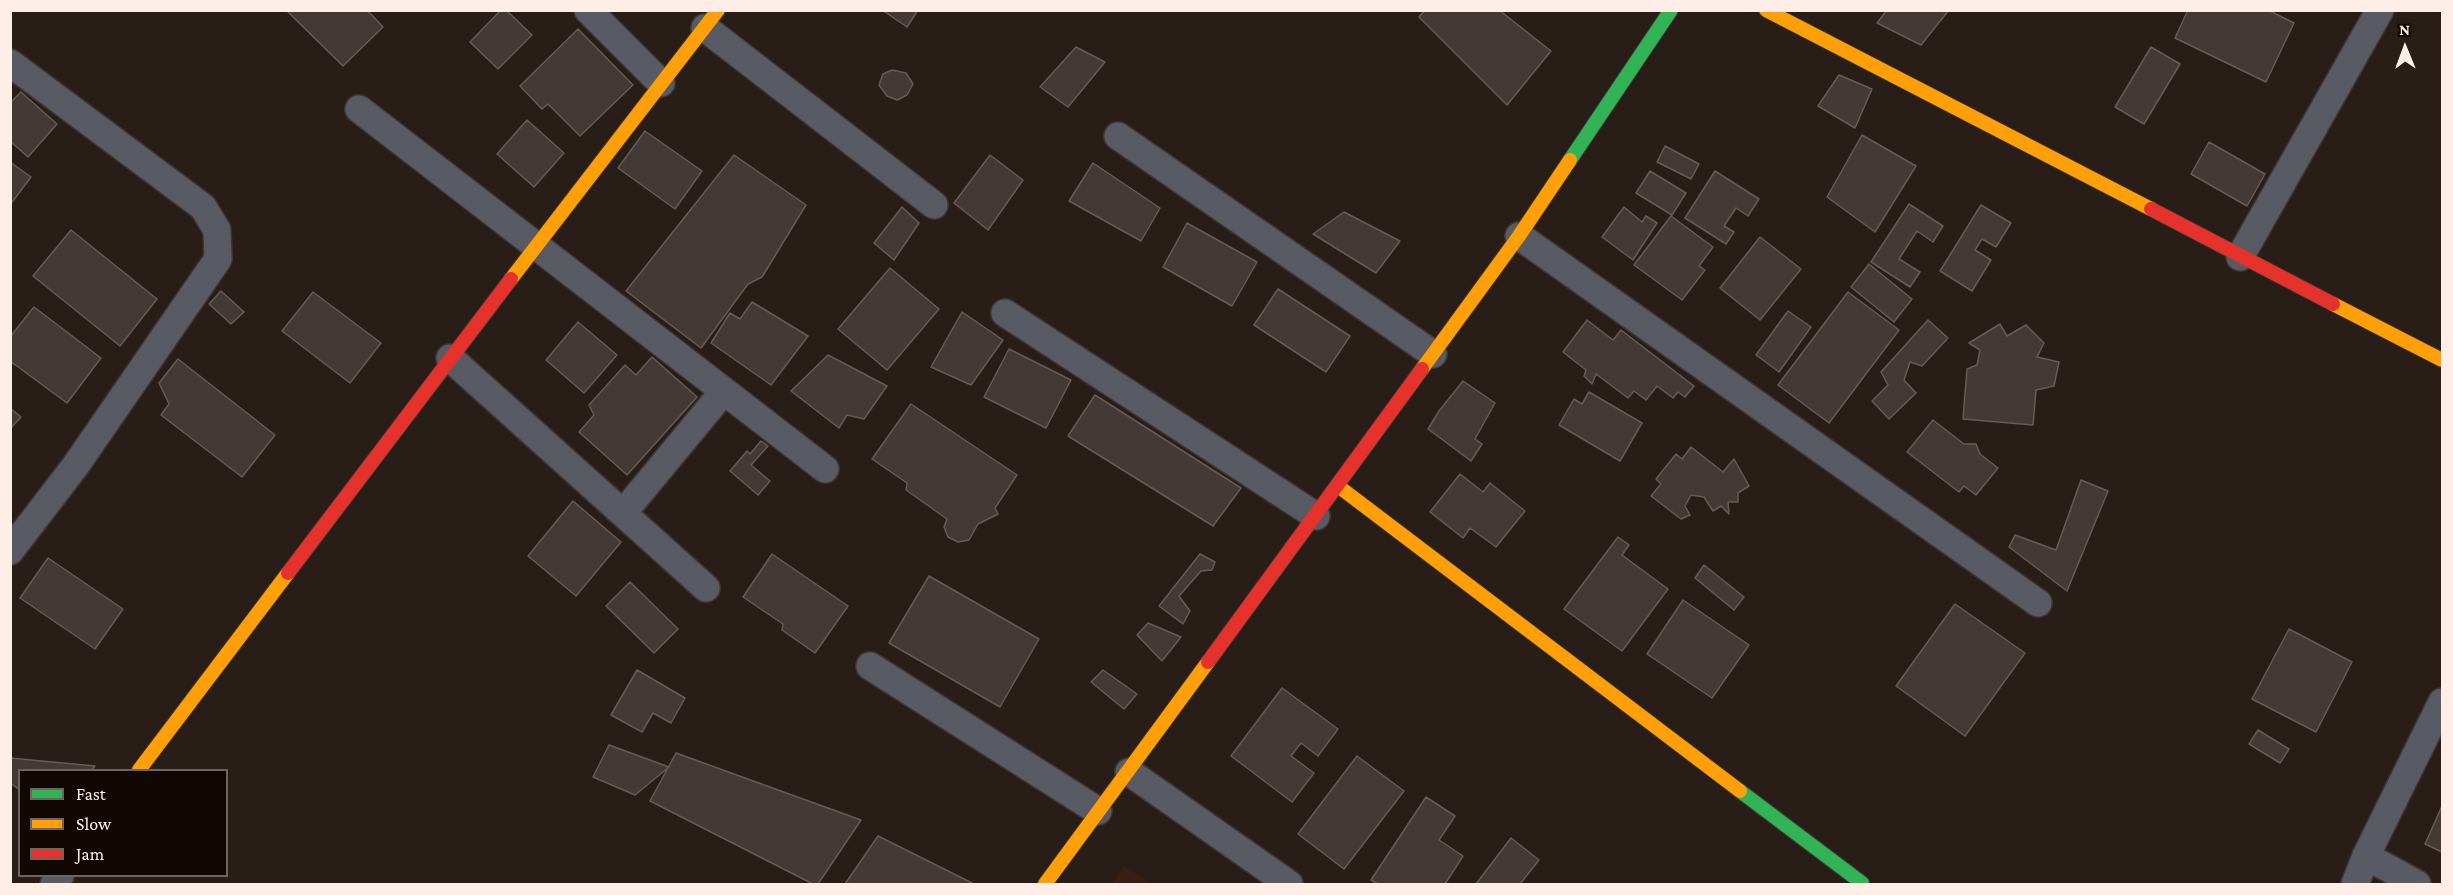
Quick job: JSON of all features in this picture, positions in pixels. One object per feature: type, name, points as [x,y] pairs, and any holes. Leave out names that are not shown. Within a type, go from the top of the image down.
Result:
[{"type":"street","points":[[588,10],[661,83]]},
{"type":"street","points":[[1045,885],[1518,236],[1671,10]]},
{"type":"street","points":[[1766,10],[2442,360]]},
{"type":"street","points":[[2240,257],[2380,10]]},
{"type":"street","points":[[141,769],[450,358],[711,19],[934,205]]},
{"type":"street","points":[[10,63],[203,207],[217,230],[218,259],[76,465],[10,551]]},
{"type":"street","points":[[359,109],[825,469]]},
{"type":"street","points":[[1118,135],[1433,354]]},
{"type":"street","points":[[1518,236],[2038,603]]},
{"type":"street","points":[[1005,313],[1316,516]]},
{"type":"street","points":[[450,358],[706,588]]},
{"type":"street","points":[[623,513],[724,391]]},
{"type":"street","points":[[1338,486],[1862,883]]},
{"type":"street","points":[[870,666],[1098,811]]},
{"type":"street","points":[[2355,885],[2366,856],[2442,702]]},
{"type":"street","points":[[1129,772],[1289,885]]},
{"type":"street","points":[[2366,856],[2417,885]]},
{"type":"shaded area","points":[[1124,866],[1152,884],[1111,884]]},
{"type":"building","points":[[286,10],[367,10],[383,27],[343,66]]},
{"type":"building","points":[[501,10],[506,10],[532,35],[498,69],[470,42]]},
{"type":"building","points":[[882,10],[918,10],[907,27]]},
{"type":"building","points":[[1425,10],[1499,10],[1551,51],[1507,105],[1419,17]]},
{"type":"building","points":[[1887,10],[1949,10],[1921,45],[1877,23]]},
{"type":"building","points":[[2188,10],[2268,10],[2294,23],[2266,82],[2175,38]]},
{"type":"building","points":[[578,29],[633,85],[580,136],[548,104],[542,109],[520,86]]},
{"type":"building","points":[[1076,47],[1105,62],[1068,107],[1040,87]]},
{"type":"building","points":[[2151,47],[2180,64],[2144,124],[2115,107]]},
{"type":"building","points":[[892,70],[906,73],[913,84],[907,95],[897,100],[887,96],[879,85],[883,74]]},
{"type":"building","points":[[1839,75],[1872,89],[1855,128],[1818,106]]},
{"type":"building","points":[[21,92],[57,124],[28,157],[10,141],[10,103]]},
{"type":"building","points":[[527,120],[564,153],[534,187],[497,154]]},
{"type":"building","points":[[645,131],[702,171],[675,209],[618,168]]},
{"type":"building","points":[[1862,135],[1916,166],[1875,232],[1827,197]]},
{"type":"building","points":[[2209,142],[2265,174],[2247,206],[2191,174]]},
{"type":"building","points":[[1665,146],[1699,164],[1691,179],[1657,162]]},
{"type":"building","points":[[734,155],[806,205],[762,277],[748,284],[701,348],[626,291]]},
{"type":"building","points":[[990,155],[1023,180],[988,230],[954,203]]},
{"type":"building","points":[[10,162],[31,177],[10,205]]},
{"type":"building","points":[[1093,163],[1160,208],[1141,241],[1069,201]]},
{"type":"building","points":[[1650,171],[1686,193],[1672,215],[1636,193]]},
{"type":"building","points":[[1715,171],[1759,199],[1748,216],[1736,208],[1724,226],[1734,232],[1726,244],[1685,218]]},
{"type":"building","points":[[1909,204],[1943,226],[1933,242],[1917,231],[1899,259],[1920,272],[1910,287],[1871,262]]},
{"type":"building","points":[[1981,205],[2011,223],[1996,247],[1982,239],[1975,250],[1991,260],[1972,291],[1940,271]]},
{"type":"building","points":[[902,207],[919,223],[894,260],[874,243]]},
{"type":"building","points":[[1624,207],[1642,222],[1646,216],[1657,223],[1633,260],[1602,237]]},
{"type":"building","points":[[1344,212],[1400,241],[1376,273],[1313,234]]},
{"type":"building","points":[[1671,216],[1713,247],[1699,266],[1705,270],[1682,300],[1634,265]]},
{"type":"building","points":[[1187,223],[1257,262],[1232,306],[1163,267]]},
{"type":"building","points":[[71,230],[157,299],[120,346],[33,276]]},
{"type":"building","points":[[1760,237],[1801,269],[1760,320],[1720,288]]},
{"type":"building","points":[[1869,264],[1912,299],[1894,322],[1851,287]]},
{"type":"building","points":[[890,268],[939,309],[887,370],[838,329]]},
{"type":"building","points":[[1278,289],[1350,336],[1326,372],[1254,325]]},
{"type":"building","points":[[221,291],[244,312],[231,324],[209,304]]},
{"type":"building","points":[[313,292],[381,343],[350,383],[282,331]]},
{"type":"building","points":[[1848,292],[1899,330],[1829,423],[1778,385]]},
{"type":"building","points":[[752,302],[808,336],[771,385],[711,343],[730,313],[740,319]]},
{"type":"building","points":[[34,307],[101,358],[67,403],[10,361],[10,337]]},
{"type":"building","points":[[1788,311],[1811,327],[1779,372],[1756,355]]},
{"type":"building","points":[[962,312],[1003,340],[971,385],[931,367]]},
{"type":"building","points":[[1587,320],[1613,340],[1621,330],[1694,386],[1685,397],[1678,392],[1673,398],[1657,386],[1646,400],[1634,391],[1628,398],[1596,374],[1592,384],[1584,376],[1586,370],[1563,352]]},
{"type":"building","points":[[1928,320],[1948,338],[1922,366],[1910,362],[1904,380],[1916,393],[1889,419],[1872,401],[1888,385],[1881,372]]},
{"type":"building","points":[[578,322],[617,355],[584,393],[546,360]]},
{"type":"building","points":[[2000,324],[2007,336],[2026,325],[2044,343],[2037,357],[2059,362],[2054,386],[2036,390],[2033,425],[1963,419],[1967,369],[1977,365],[1980,350],[1969,343]]},
{"type":"building","points":[[1009,349],[1071,380],[1046,428],[984,397]]},
{"type":"building","points":[[828,355],[887,386],[864,419],[847,415],[839,428],[791,391]]},
{"type":"building","points":[[652,357],[697,397],[627,475],[579,432],[594,415],[589,405],[625,365],[636,375]]},
{"type":"building","points":[[178,359],[275,435],[242,477],[161,415],[169,404],[159,383]]},
{"type":"building","points":[[1463,381],[1495,403],[1475,439],[1482,444],[1471,461],[1428,429]]},
{"type":"building","points":[[1589,392],[1642,423],[1620,461],[1559,425],[1574,399],[1582,404]]},
{"type":"building","points":[[1095,395],[1241,488],[1213,526],[1068,436]]},
{"type":"building","points":[[911,404],[1017,475],[995,508],[998,514],[978,524],[969,540],[958,542],[948,537],[944,527],[947,519],[906,490],[907,483],[872,459]]},
{"type":"building","points":[[10,408],[21,417],[10,429]]},
{"type":"building","points":[[1933,420],[1964,444],[1976,444],[1980,454],[1998,468],[1976,495],[1964,486],[1959,492],[1907,452]]},
{"type":"building","points":[[761,441],[768,446],[751,465],[770,481],[758,495],[730,471],[747,451],[750,454]]},
{"type":"building","points":[[1691,447],[1723,472],[1734,459],[1749,486],[1738,493],[1738,502],[1728,502],[1729,514],[1721,506],[1713,511],[1704,497],[1691,495],[1685,506],[1690,515],[1681,519],[1651,496],[1661,484],[1656,479],[1676,454],[1682,459]]},
{"type":"building","points":[[1460,474],[1483,492],[1490,483],[1525,511],[1496,547],[1470,528],[1463,538],[1430,512]]},
{"type":"building","points":[[2081,480],[2108,491],[2067,591],[2009,547],[2015,535],[2056,550]]},
{"type":"building","points":[[573,501],[621,542],[576,596],[528,556]]},
{"type":"building","points":[[1618,537],[1629,545],[1622,555],[1668,589],[1622,651],[1564,609]]},
{"type":"building","points":[[772,554],[848,606],[815,653],[782,630],[783,624],[743,597]]},
{"type":"building","points":[[1200,554],[1215,562],[1212,570],[1201,571],[1179,596],[1190,611],[1183,624],[1159,606]]},
{"type":"building","points":[[48,558],[123,609],[95,649],[20,598]]},
{"type":"building","points":[[1704,565],[1744,597],[1734,610],[1695,578]]},
{"type":"building","points":[[929,576],[1039,639],[1000,707],[889,643]]},
{"type":"building","points":[[630,582],[678,629],[654,653],[606,606]]},
{"type":"building","points":[[1683,600],[1749,645],[1712,698],[1647,654]]},
{"type":"building","points":[[1955,604],[2025,653],[1965,736],[1896,686]]},
{"type":"building","points":[[1148,623],[1181,637],[1162,661],[1137,635]]},
{"type":"building","points":[[2289,629],[2352,662],[2316,732],[2252,699]]},
{"type":"building","points":[[637,670],[685,698],[671,723],[653,713],[642,732],[611,715]]},
{"type":"building","points":[[1103,670],[1137,694],[1124,709],[1091,682]]},
{"type":"building","points":[[1282,688],[1338,729],[1318,756],[1301,743],[1291,756],[1314,773],[1292,802],[1231,756]]},
{"type":"building","points":[[2258,730],[2289,749],[2280,763],[2249,744]]},
{"type":"building","points":[[609,745],[669,767],[635,795],[593,777]]},
{"type":"building","points":[[676,753],[861,820],[818,884],[813,884],[650,801]]},
{"type":"building","points":[[1357,756],[1404,791],[1344,869],[1298,834]]},
{"type":"building","points":[[10,758],[95,766],[93,769],[18,769],[18,789],[10,783]]},
{"type":"building","points":[[1426,797],[1455,816],[1439,840],[1463,856],[1445,884],[1378,884],[1371,880]]},
{"type":"building","points":[[2442,806],[2442,852],[2425,844]]},
{"type":"building","points":[[878,836],[974,884],[845,884]]},
{"type":"building","points":[[1511,838],[1539,860],[1520,884],[1476,884]]},
{"type":"traffic: fast","points":[[1570,160],[1671,10]]},
{"type":"traffic: fast","points":[[1740,791],[1862,883]]},
{"type":"traffic: slow","points":[[511,279],[718,10]]},
{"type":"traffic: slow","points":[[1766,10],[2151,209]]},
{"type":"traffic: slow","points":[[1422,369],[1519,236],[1570,160]]},
{"type":"traffic: slow","points":[[2333,304],[2442,360]]},
{"type":"traffic: slow","points":[[1338,486],[1740,791]]},
{"type":"traffic: slow","points":[[140,769],[288,573]]},
{"type":"traffic: slow","points":[[1045,884],[1208,662]]},
{"type":"traffic: jam","points":[[2151,209],[2333,304]]},
{"type":"traffic: jam","points":[[288,573],[511,279]]},
{"type":"traffic: jam","points":[[1208,662],[1422,369]]}]
